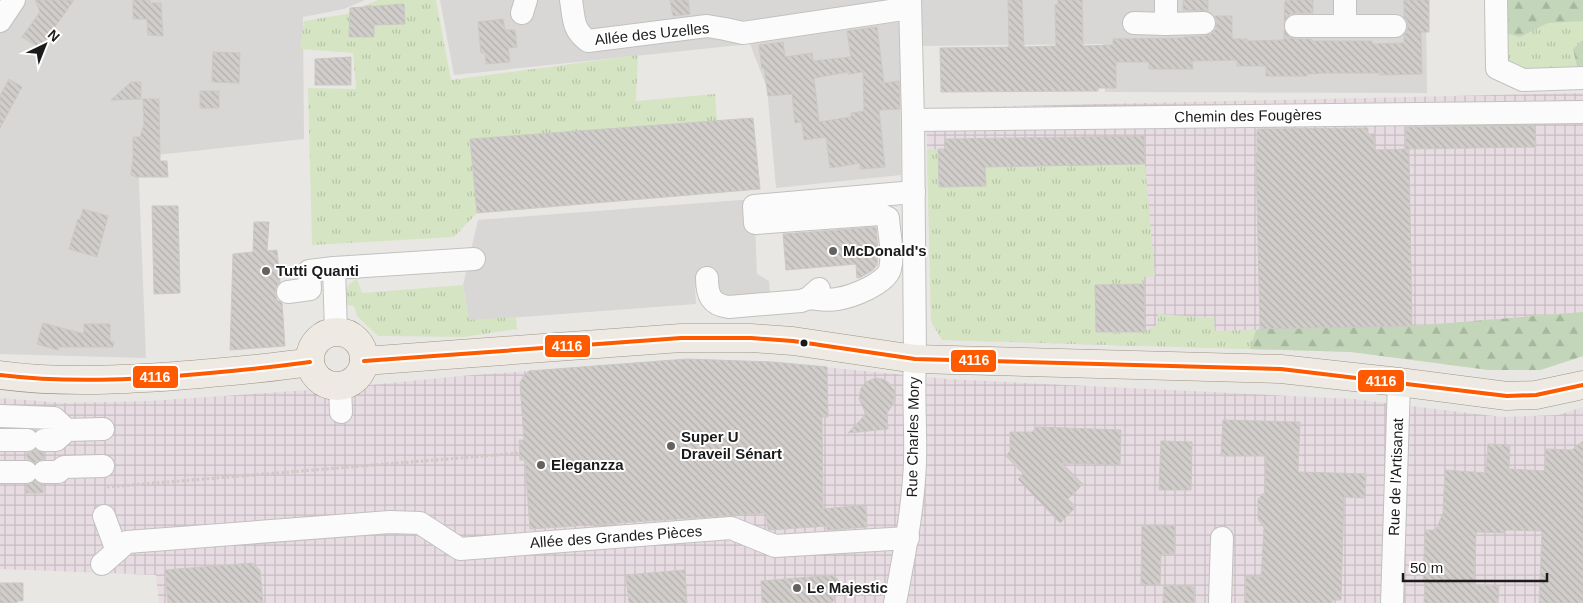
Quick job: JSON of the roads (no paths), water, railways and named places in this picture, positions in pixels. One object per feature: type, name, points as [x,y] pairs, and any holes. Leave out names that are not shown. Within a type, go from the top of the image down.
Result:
[{"type":"main road","points":[[336,332],[345,333],[360,344],[364,352],[364,361],[359,376],[340,399],[331,386],[317,378],[310,362],[314,345],[320,338],[336,332]]},
{"type":"main road","points":[[364,361],[681,338],[793,340],[915,359],[1280,369],[1507,396],[1536,395],[1583,385]]},
{"type":"main road","points":[[0,375],[57,380],[113,380],[229,372],[310,362]]},
{"type":"street","points":[[0,21],[14,0]]},
{"type":"street","name":"Allée des Uzelles","points":[[571,0],[576,28],[580,35],[588,41],[707,26],[743,33],[910,4]]},
{"type":"street","points":[[1166,0],[1166,24]]},
{"type":"street","points":[[1345,0],[1345,25]]},
{"type":"street","points":[[1496,0],[1497,68],[1523,80],[1583,78]]},
{"type":"street","name":"Rue Charles Mory","points":[[895,603],[908,538],[915,462],[914,192],[910,4]]},
{"type":"street","points":[[1134,23],[1204,23]]},
{"type":"street","points":[[1296,26],[1395,26]]},
{"type":"street","name":"Chemin des Fougères","points":[[913,120],[1583,112]]},
{"type":"street","points":[[707,278],[707,287],[711,299],[718,306],[730,307],[801,301],[809,298],[837,300],[857,293],[874,285],[886,276],[890,270],[888,218],[880,214],[754,223],[754,206],[914,192]]},
{"type":"street","points":[[288,292],[310,289],[309,271],[474,259]]},
{"type":"street","points":[[334,268],[336,332]]},
{"type":"street","name":"Rue de l'Artisanat","points":[[1392,603],[1399,382]]},
{"type":"street","points":[[0,416],[54,418],[67,430]]},
{"type":"street","points":[[0,440],[56,440],[67,430],[103,429]]},
{"type":"street","points":[[0,472],[58,472],[64,467],[103,477]]},
{"type":"street","name":"Allée des Grandes Pièces","points":[[104,516],[110,558],[127,542],[390,522],[420,523],[460,549],[731,528],[775,546],[908,538]]},
{"type":"street","points":[[1220,603],[1222,538]]},
{"type":"place","name":"McDonald's","points":[[833,251]]},
{"type":"place","name":"Tutti Quanti","points":[[266,271]]},
{"type":"place","name":"Super U Draveil Sénart","points":[[671,446]]},
{"type":"place","name":"Eleganzza","points":[[541,465]]},
{"type":"place","name":"Le Majestic","points":[[797,588]]}]
